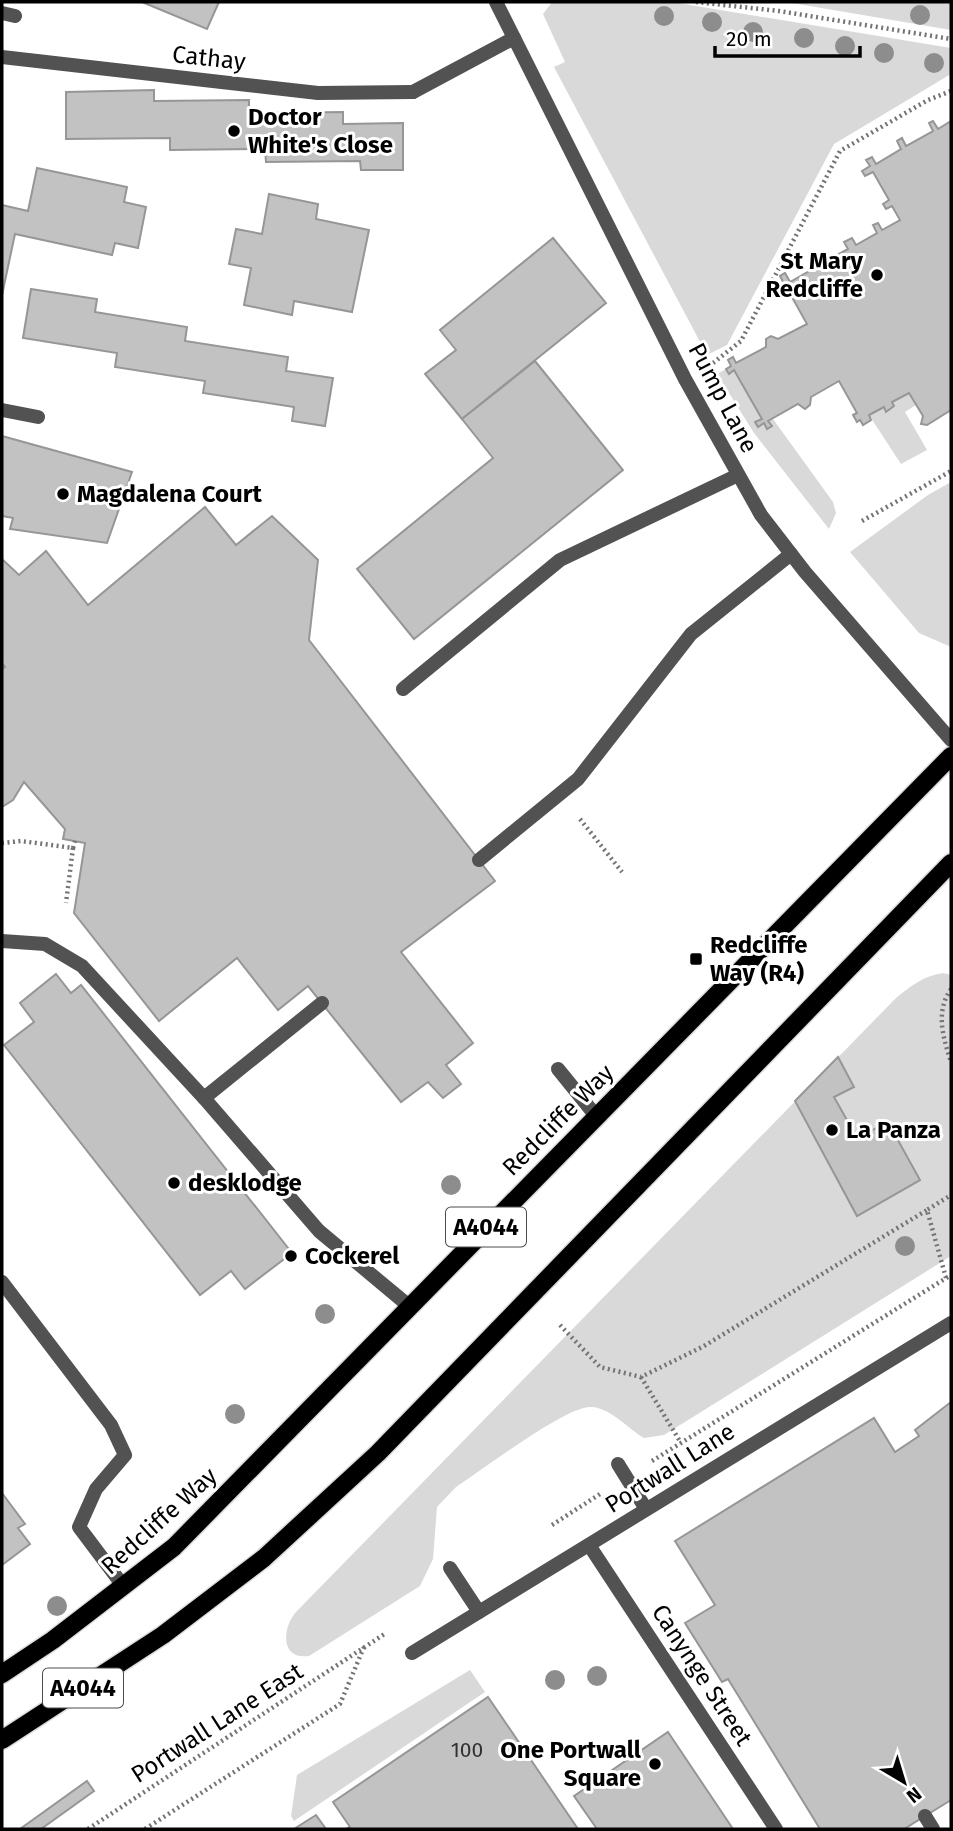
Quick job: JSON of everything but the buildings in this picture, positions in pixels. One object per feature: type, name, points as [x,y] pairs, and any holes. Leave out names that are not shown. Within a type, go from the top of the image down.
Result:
[{"type":"main road","name":"Redcliffe Way","points":[[2,1674],[54,1640],[174,1547],[951,756]]},
{"type":"main road","name":"A4044","points":[[2,1740],[102,1676],[264,1558],[378,1453],[951,863]]},
{"type":"street","name":"Pump Lane","points":[[496,2],[685,379],[761,514],[791,554],[951,740]]},
{"type":"street","name":"Cathay","points":[[2,57],[318,93],[413,92],[514,38]]},
{"type":"street","points":[[2,410],[38,417]]},
{"type":"street","points":[[404,688],[559,561],[738,475]]},
{"type":"street","points":[[479,860],[578,779],[691,634],[791,554]]},
{"type":"street","points":[[2,941],[45,944],[82,966],[204,1098],[319,1231],[408,1306]]},
{"type":"street","points":[[204,1098],[322,1003]]},
{"type":"street","points":[[558,1069],[596,1116]]},
{"type":"street","points":[[2,1282],[111,1425],[125,1455],[96,1489],[79,1527],[124,1587]]},
{"type":"street","name":"Portwall Lane","points":[[412,1653],[951,1323]]},
{"type":"street","points":[[618,1464],[646,1509]]},
{"type":"street","name":"Canynge Street","points":[[589,1545],[776,1829]]},
{"type":"street","points":[[450,1568],[479,1612]]},
{"type":"street","points":[[925,1816],[933,1829]]},
{"type":"path","points":[[696,2],[779,11],[951,39]]},
{"type":"path","points":[[685,379],[741,341],[840,151],[929,100],[951,91]]},
{"type":"path","points":[[862,521],[951,471]]},
{"type":"path","points":[[577,815],[622,872]]},
{"type":"path","points":[[2,843],[21,841],[73,848]]},
{"type":"path","points":[[66,903],[75,841]]},
{"type":"path","points":[[951,989],[942,1017],[944,1039],[951,1062]]},
{"type":"path","points":[[560,1325],[600,1367],[641,1377],[704,1346],[951,1195]]},
{"type":"path","points":[[549,1527],[949,1276],[927,1210]]},
{"type":"path","points":[[641,1377],[681,1443]]},
{"type":"path","name":"Portwall Lane East","points":[[88,1829],[97,1827],[397,1625]]},
{"type":"path","points":[[145,1829],[340,1704],[365,1646]]},
{"type":"shaded area","points":[[552,2],[672,2],[951,48],[951,74],[834,144],[727,345],[707,355],[554,67],[565,62],[543,14]]},
{"type":"shaded area","points":[[786,2],[951,2],[951,30]]},
{"type":"shaded area","points":[[726,369],[729,374],[734,370],[762,419],[756,422],[758,427],[764,423],[767,429],[772,426],[768,421],[773,419],[833,502],[836,513],[829,529],[754,433],[717,374]]},
{"type":"shaded area","points":[[909,393],[916,405],[905,412],[927,450],[901,464],[869,415],[884,407],[887,411],[894,406],[892,402]]},
{"type":"shaded area","points":[[951,482],[951,647],[919,633],[850,552],[928,495]]},
{"type":"shaded area","points":[[943,973],[951,975],[951,1256],[664,1435],[644,1438],[613,1415],[592,1407],[580,1409],[545,1427],[456,1487],[437,1507],[433,1559],[420,1586],[309,1656],[293,1653],[288,1648],[286,1634],[296,1612],[896,998],[923,979]]},
{"type":"shaded area","points":[[470,1670],[485,1692],[294,1821],[291,1816],[297,1775]]},
{"type":"place","name":"Doctor White's Close","points":[[234,131]]},
{"type":"place","name":"St Mary Redcliffe","points":[[877,275]]},
{"type":"place","name":"Magdalena Court","points":[[63,494]]},
{"type":"place","name":"Redcliffe Way (R4)","points":[[696,959]]},
{"type":"place","name":"La Panza","points":[[832,1130]]},
{"type":"place","name":"desklodge","points":[[174,1183]]},
{"type":"place","name":"Cockerel","points":[[291,1256]]},
{"type":"place","name":"One Portwall Square","points":[[655,1764]]}]
